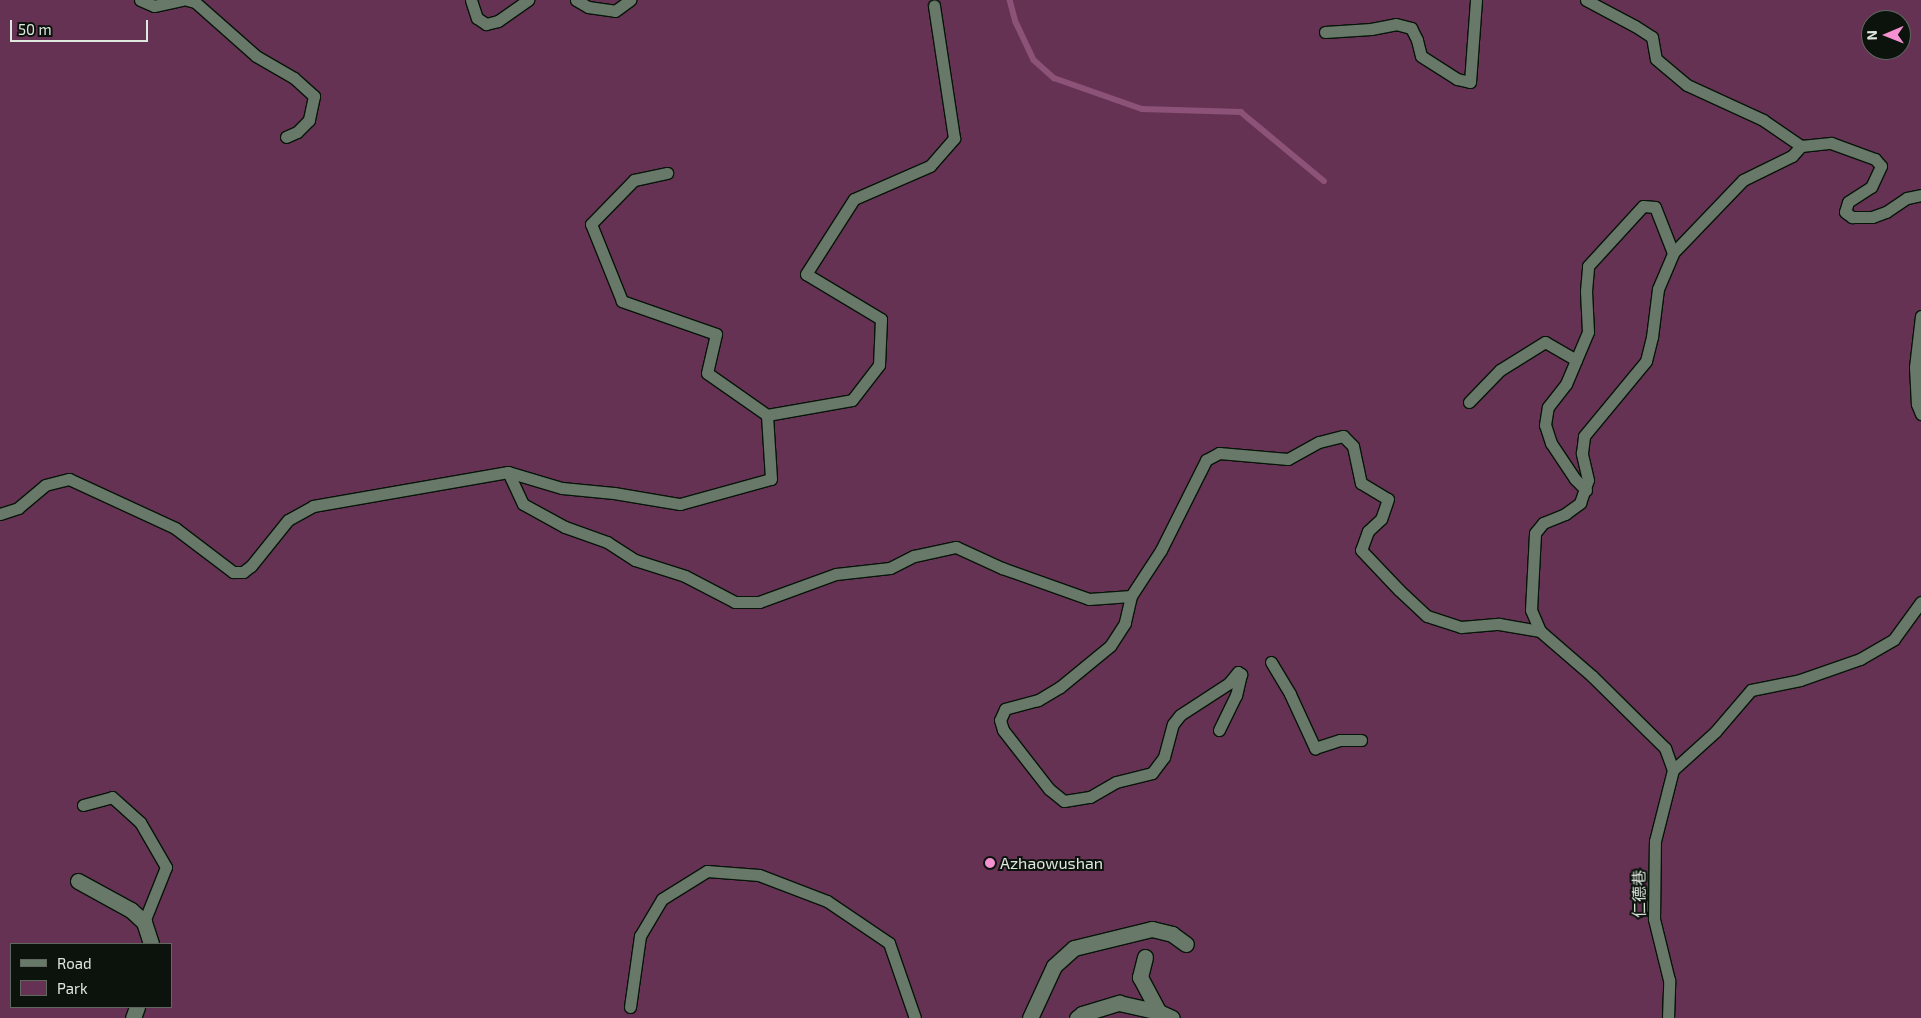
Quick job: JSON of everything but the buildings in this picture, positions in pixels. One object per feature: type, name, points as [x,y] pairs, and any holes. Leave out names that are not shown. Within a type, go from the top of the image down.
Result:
[{"type":"street","points":[[78,881],[131,910],[144,922],[150,943]]},
{"type":"street","points":[[1030,1018],[1054,966],[1074,948],[1152,929],[1172,934],[1186,944]]},
{"type":"street","points":[[1145,957],[1140,977],[1166,1015]]},
{"type":"street","points":[[1077,1018],[1082,1014],[1120,1003],[1166,1015]]},
{"type":"lane","points":[[140,0],[154,6],[182,0]]},
{"type":"lane","points":[[187,0],[195,2],[256,56],[294,78],[314,96],[309,120],[297,132],[286,137]]},
{"type":"lane","points":[[471,0],[477,18],[486,24],[498,21],[528,0]]},
{"type":"lane","points":[[576,0],[588,7],[615,12],[630,0]]},
{"type":"lane","points":[[1325,32],[1371,29],[1396,24],[1411,28],[1417,40],[1421,56],[1456,79],[1470,82],[1476,0]]},
{"type":"lane","points":[[1586,0],[1652,37],[1656,59],[1687,86],[1763,120],[1801,146],[1831,143],[1875,159],[1881,166],[1871,187],[1848,202],[1845,212],[1852,217],[1872,217],[1886,212],[1907,198],[1921,195]]},
{"type":"lane","points":[[667,173],[634,180],[591,224],[622,301],[716,334],[707,372],[767,415],[852,400],[879,365],[881,319],[806,274],[854,199],[930,166],[954,138],[934,6]]},
{"type":"lane","points":[[1801,146],[1792,156],[1743,180],[1673,253],[1658,289],[1652,337],[1646,361],[1584,436],[1582,453],[1588,480],[1580,504],[1565,514],[1543,523],[1536,533],[1531,610],[1540,631],[1592,676],[1665,748],[1673,770],[1715,732],[1751,690],[1800,680],[1860,659],[1894,639],[1921,602]]},
{"type":"lane","points":[[1586,490],[1575,479],[1551,443],[1545,425],[1548,407],[1566,384],[1588,332],[1588,266],[1643,206],[1655,207],[1673,253]]},
{"type":"lane","points":[[1921,316],[1915,367],[1917,404],[1921,414]]},
{"type":"lane","points":[[1468,402],[1500,370],[1545,342],[1576,360]]},
{"type":"lane","points":[[0,514],[18,508],[44,485],[68,479],[175,528],[233,572],[243,572],[252,566],[288,520],[313,506],[508,472],[562,488],[614,493],[680,504],[771,479],[767,415]]},
{"type":"lane","points":[[1219,730],[1236,695],[1241,674],[1238,672],[1229,683],[1213,695],[1180,715],[1173,724],[1164,757],[1152,772],[1116,782],[1090,797],[1064,801],[1049,789],[1003,730],[1000,720],[1006,709],[1038,700],[1060,687],[1110,646],[1125,623],[1131,596],[1161,550],[1206,460],[1219,454],[1288,459],[1319,442],[1343,436],[1353,446],[1361,484],[1388,499],[1381,519],[1368,531],[1361,550],[1399,590],[1427,616],[1461,626],[1499,624],[1540,631]]},
{"type":"lane","points":[[508,472],[523,504],[565,527],[607,542],[635,560],[685,576],[735,602],[759,602],[836,574],[890,568],[914,556],[956,547],[1002,568],[1089,599],[1131,596]]},
{"type":"lane","points":[[1271,662],[1290,694],[1315,748],[1340,740],[1361,740]]},
{"type":"lane","name":"仁德巷","points":[[1668,1018],[1669,980],[1654,919],[1655,841],[1673,770]]},
{"type":"lane","points":[[83,805],[112,797],[140,822],[166,867],[144,922]]},
{"type":"lane","points":[[630,1007],[640,936],[662,899],[707,871],[759,875],[827,901],[889,943],[915,1018]]},
{"type":"green space","points":[[0,0],[1921,0],[1921,1018],[0,1018]]},
{"type":"waterway","points":[[1010,0],[1016,22],[1034,60],[1054,78],[1142,109],[1241,112],[1324,181]]},
{"type":"place","name":"Azhaowushan","points":[[990,863]]}]
